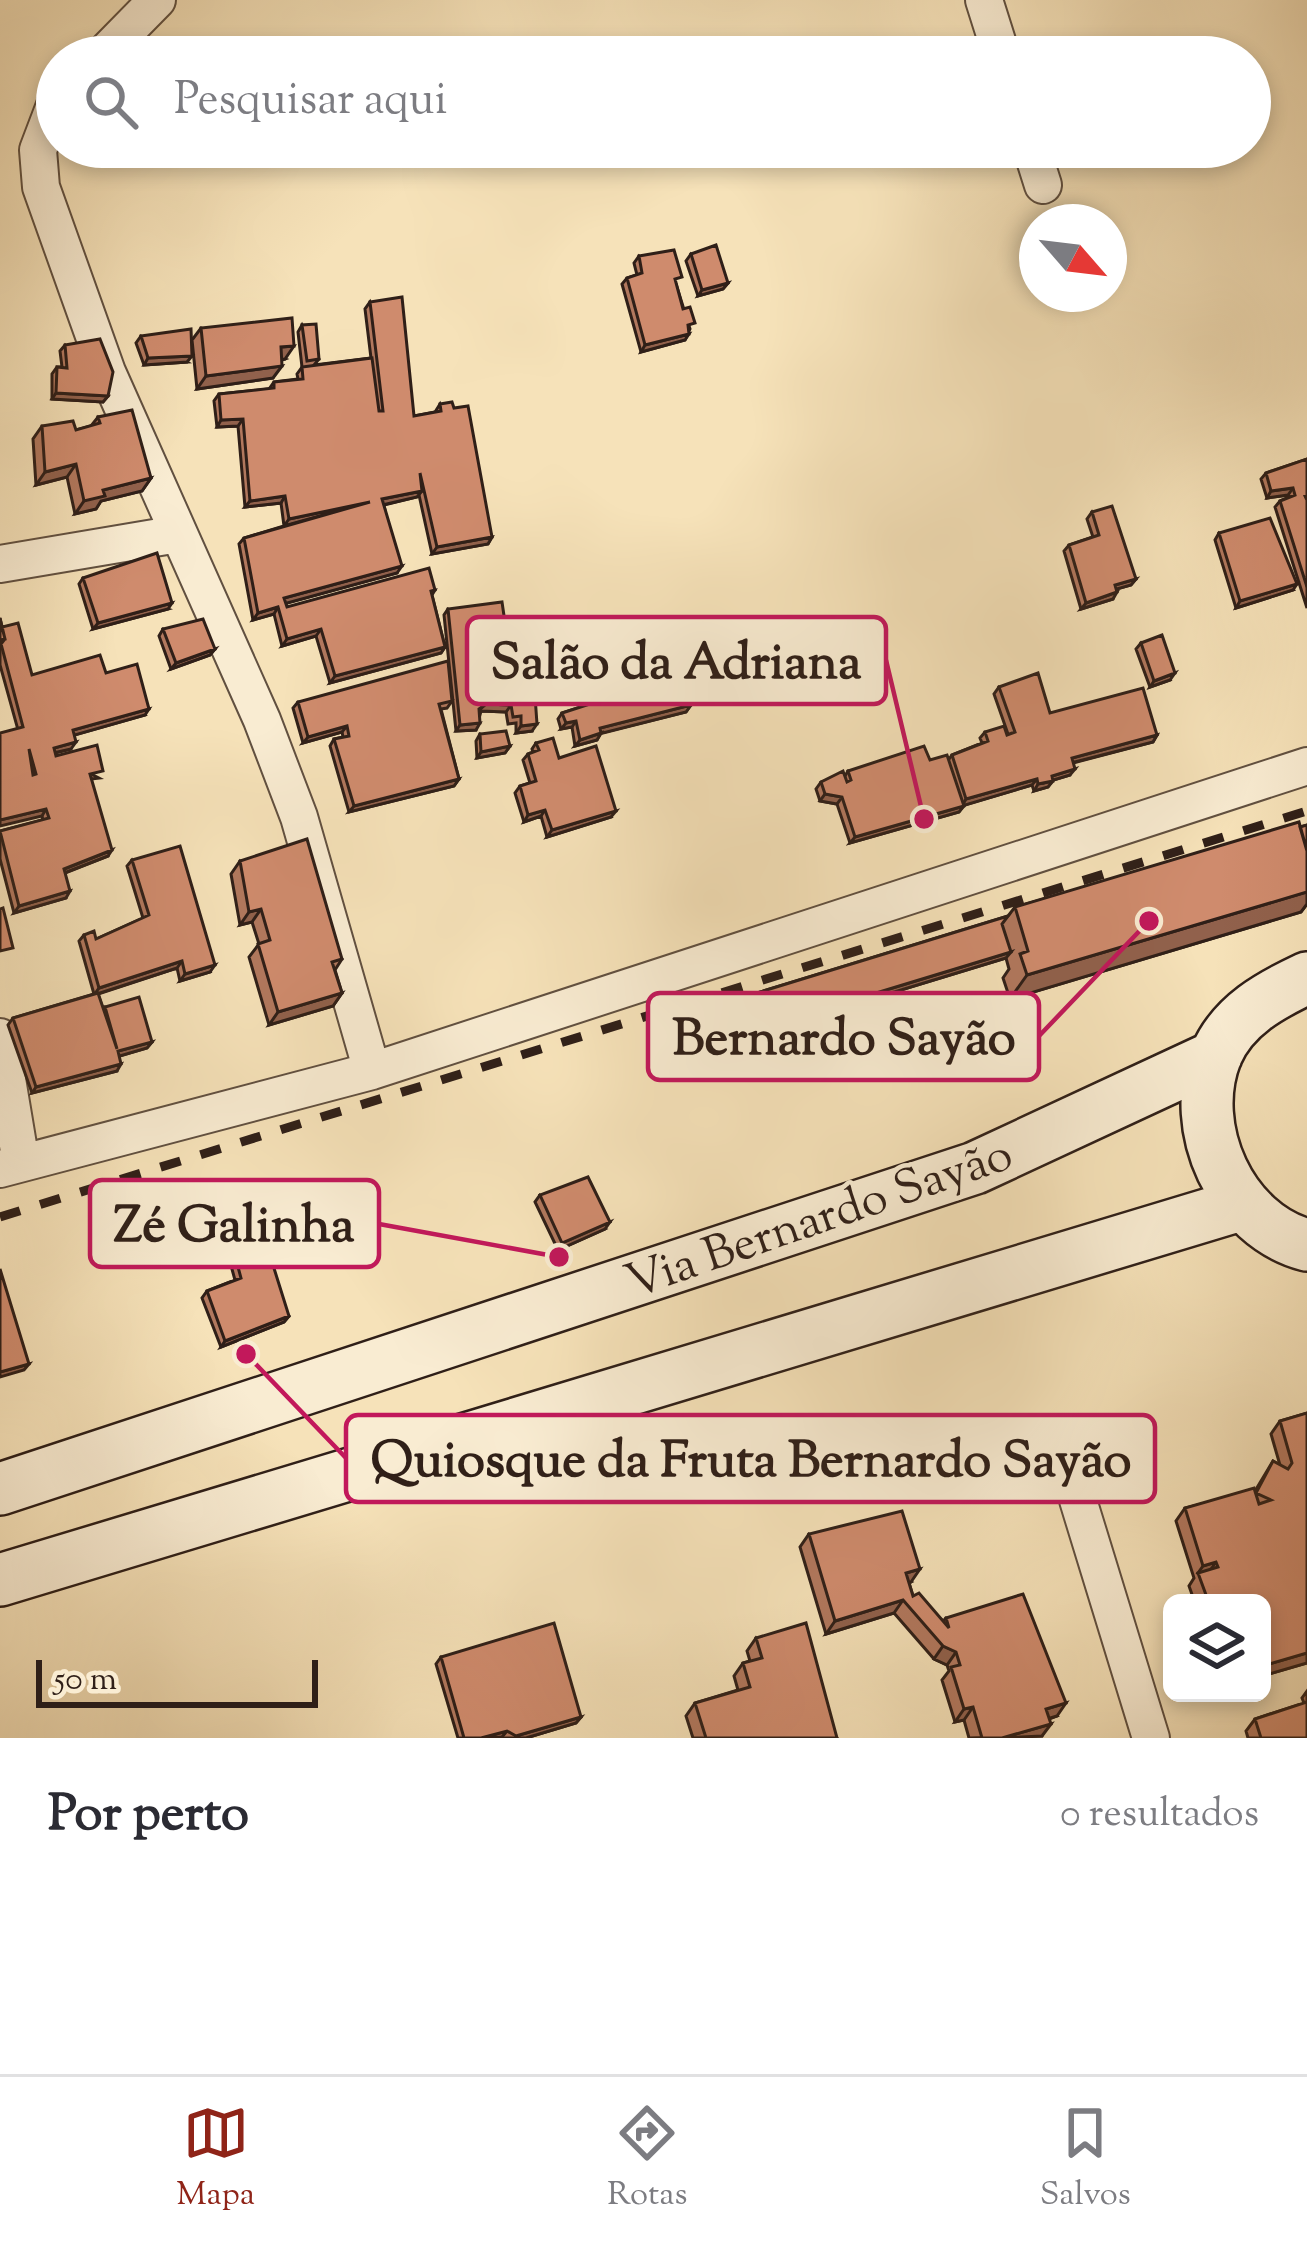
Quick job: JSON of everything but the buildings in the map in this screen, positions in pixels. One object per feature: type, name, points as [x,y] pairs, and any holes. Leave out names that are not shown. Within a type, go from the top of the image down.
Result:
[{"type":"main road","points":[[1307,978],[1256,1003],[1216,1056],[1207,1134],[1240,1205],[1307,1245]]},
{"type":"main road","name":"Via Bernardo Sayão","points":[[0,1489],[975,1168],[1216,1056]]},
{"type":"main road","points":[[0,1580],[1240,1205]]},
{"type":"street","points":[[121,36],[157,0]]},
{"type":"street","points":[[984,0],[995,36]]},
{"type":"street","points":[[39,168],[41,187],[107,372],[298,817],[371,1071]]},
{"type":"street","points":[[1038,168],[1043,185]]},
{"type":"street","points":[[0,564],[178,534]]},
{"type":"street","points":[[0,1037],[10,1166],[371,1071],[1307,766]]},
{"type":"street","points":[[1078,1500],[1151,1738]]},
{"type":"railway","points":[[0,1217],[1307,811]]},
{"type":"place","name":"Salão da Adriana","points":[[924,819]]},
{"type":"place","name":"Bernardo Sayão","points":[[1149,921]]},
{"type":"place","name":"Zé Galinha","points":[[559,1257]]},
{"type":"place","name":"Quiosque da Fruta Bernardo Sayão","points":[[246,1354]]}]
